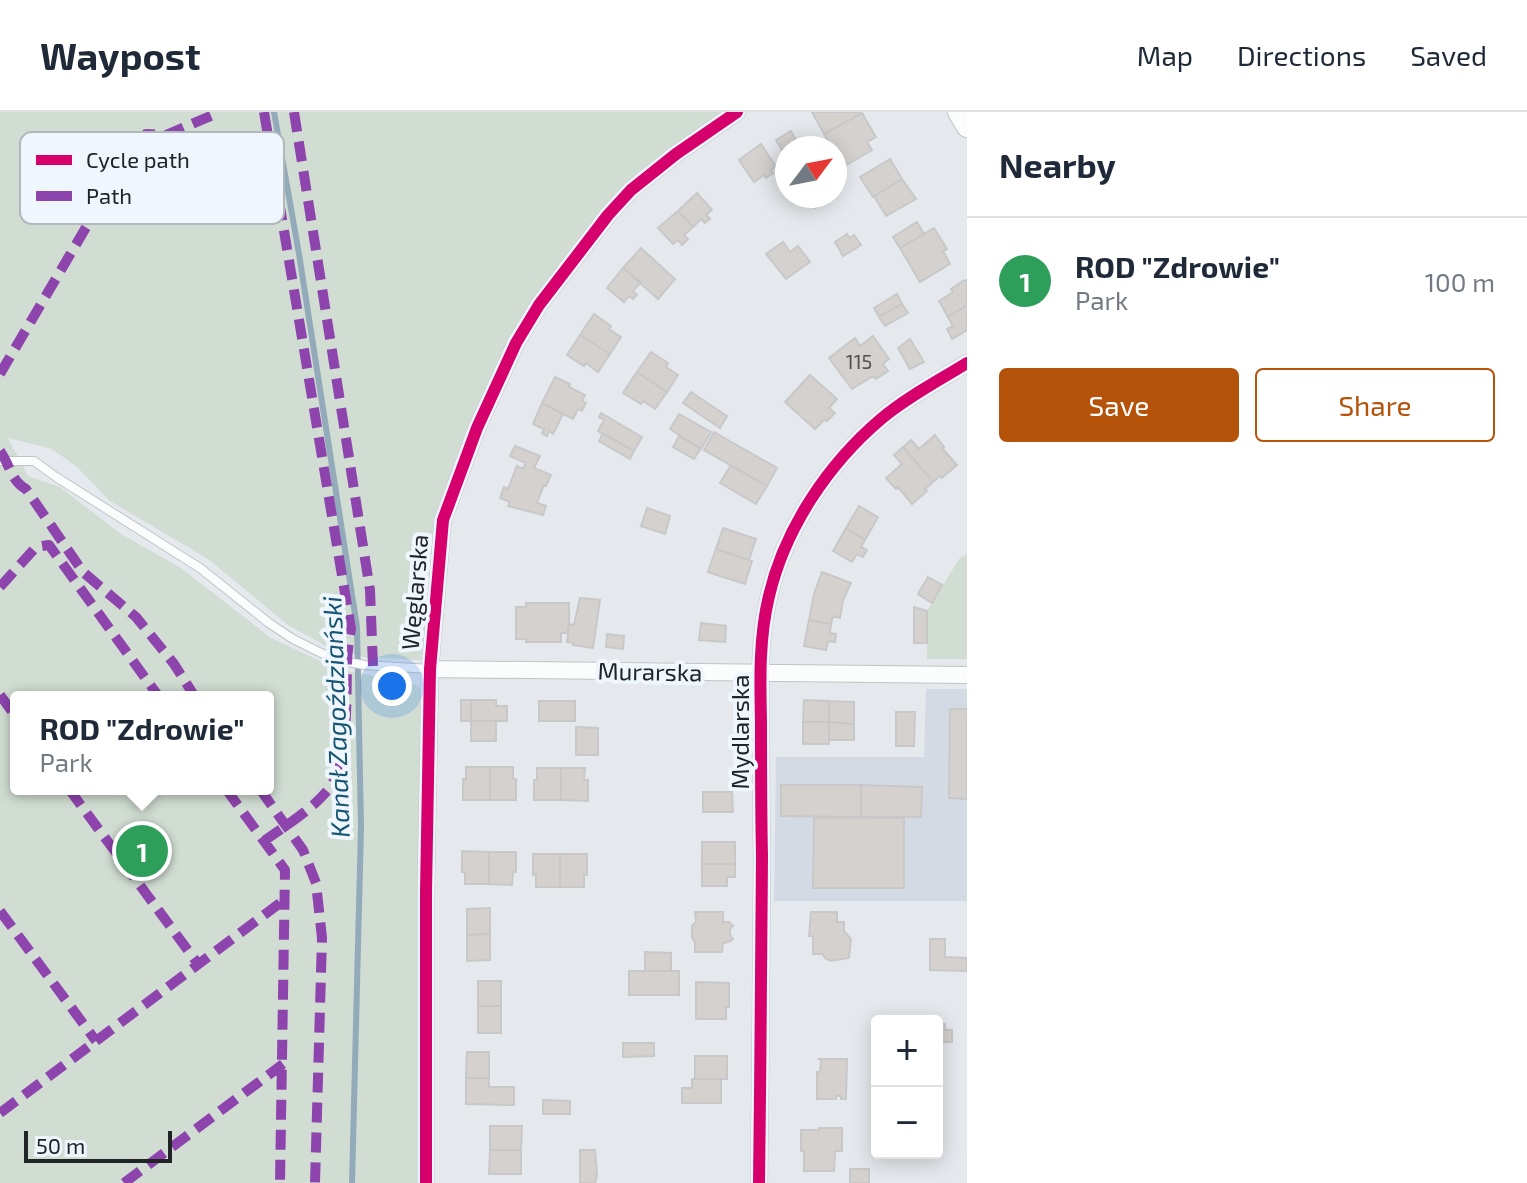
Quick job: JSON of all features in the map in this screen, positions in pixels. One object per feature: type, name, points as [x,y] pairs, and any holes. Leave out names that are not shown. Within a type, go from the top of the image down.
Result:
[{"type":"street","name":"Węglarska","points":[[426,1183],[430,669],[443,520],[477,428],[516,343],[539,305],[631,190],[737,112]]},
{"type":"street","points":[[958,112],[967,127]]},
{"type":"street","name":"Mydlarska","points":[[759,1183],[760,672],[769,594],[785,548],[825,477],[880,420],[967,363]]},
{"type":"street","name":"Murarska","points":[[430,669],[967,675]]},
{"type":"lane","points":[[0,461],[34,461],[200,568],[293,639],[321,653],[351,663],[430,669]]},
{"type":"shaded area","points":[[0,112],[745,112],[631,190],[539,305],[443,520],[421,660],[364,657],[328,647],[288,625],[208,559],[110,501],[77,467],[52,449],[8,438],[28,476],[60,487],[121,534],[181,568],[271,638],[327,664],[420,688],[426,1183],[0,1183]]},
{"type":"shaded area","points":[[967,554],[967,659],[927,659],[927,611],[959,559]]},
{"type":"shaded area","points":[[926,689],[967,689],[967,901],[774,901],[776,757],[924,757]]},
{"type":"building","points":[[812,112],[861,112],[862,113],[824,134]]},
{"type":"building","points":[[862,113],[876,137],[867,142],[872,150],[847,165],[847,136],[824,134]]},
{"type":"building","points":[[761,144],[775,168],[766,178],[764,175],[754,182],[739,160]]},
{"type":"building","points":[[890,159],[902,179],[873,197],[860,177]]},
{"type":"building","points":[[902,179],[916,199],[886,216],[874,196]]},
{"type":"building","points":[[697,193],[712,210],[706,215],[710,219],[705,223],[701,219],[693,227],[678,211]]},
{"type":"building","points":[[678,211],[693,227],[684,235],[688,239],[682,245],[678,240],[673,244],[658,228]]},
{"type":"building","points":[[917,222],[924,234],[900,248],[893,237]]},
{"type":"building","points":[[934,228],[947,249],[943,251],[950,264],[920,282],[900,248]]},
{"type":"building","points":[[847,234],[849,238],[854,235],[861,245],[843,256],[835,242]]},
{"type":"building","points":[[783,242],[790,252],[798,246],[810,262],[786,279],[766,254]]},
{"type":"building","points":[[641,248],[675,279],[658,299],[623,268]]},
{"type":"building","points":[[623,268],[641,282],[633,291],[637,295],[633,299],[629,296],[624,302],[607,288]]},
{"type":"building","points":[[967,280],[967,305],[948,317],[939,301]]},
{"type":"building","points":[[897,294],[902,304],[879,317],[874,308]]},
{"type":"building","points":[[902,304],[908,313],[885,326],[879,317]]},
{"type":"building","points":[[967,305],[967,330],[952,339],[947,329],[953,326],[948,317]]},
{"type":"building","points":[[594,314],[621,337],[610,354],[580,335]]},
{"type":"building","points":[[580,335],[610,354],[598,372],[567,355]]},
{"type":"building","points":[[873,336],[889,359],[883,364],[888,371],[852,389],[829,358],[855,338],[860,346]]},
{"type":"building","points":[[910,339],[924,362],[910,369],[898,348]]},
{"type":"building","points":[[651,352],[668,363],[666,367],[678,375],[667,392],[637,372]]},
{"type":"building","points":[[637,372],[667,392],[655,409],[623,393]]},
{"type":"building","points":[[810,375],[837,399],[829,408],[835,413],[815,429],[785,402]]},
{"type":"building","points":[[555,377],[585,395],[582,401],[586,403],[582,411],[578,409],[573,419],[542,403]]},
{"type":"building","points":[[691,392],[727,416],[720,428],[683,403]]},
{"type":"building","points":[[542,403],[563,414],[553,434],[549,431],[547,436],[542,433],[544,429],[533,424]]},
{"type":"building","points":[[601,413],[642,437],[634,451],[598,431],[604,420],[599,417]]},
{"type":"building","points":[[679,414],[711,432],[701,449],[670,429]]},
{"type":"building","points":[[714,432],[777,468],[767,486],[704,450]]},
{"type":"building","points":[[603,433],[634,451],[630,459],[599,441]]},
{"type":"building","points":[[935,435],[957,465],[933,482],[903,447],[911,440],[919,449]]},
{"type":"building","points":[[679,436],[701,448],[694,459],[673,447]]},
{"type":"building","points":[[515,446],[540,456],[534,468],[551,475],[537,503],[546,506],[543,515],[508,506],[510,502],[500,498],[504,487],[508,489],[517,466],[523,469],[526,463],[510,456]]},
{"type":"building","points":[[903,447],[933,482],[912,504],[886,478],[902,464],[894,455]]},
{"type":"building","points":[[731,465],[767,486],[756,504],[720,483]]},
{"type":"building","points":[[859,506],[878,517],[865,540],[846,528]]},
{"type":"building","points":[[647,508],[670,516],[665,534],[641,526]]},
{"type":"building","points":[[723,528],[756,539],[749,560],[716,549]]},
{"type":"building","points":[[846,528],[865,540],[861,547],[867,550],[863,557],[857,554],[852,562],[833,551]]},
{"type":"building","points":[[716,549],[752,561],[745,584],[708,572]]},
{"type":"building","points":[[822,572],[851,583],[843,600],[840,618],[833,616],[831,624],[809,620]]},
{"type":"building","points":[[928,577],[942,585],[932,603],[918,594]]},
{"type":"building","points":[[580,598],[600,600],[593,648],[567,642],[569,624],[574,625]]},
{"type":"building","points":[[526,603],[569,603],[569,624],[567,633],[561,633],[561,642],[516,639],[516,607],[526,607]]},
{"type":"building","points":[[914,607],[927,611],[927,643],[914,643]]},
{"type":"building","points":[[809,620],[831,624],[830,633],[836,634],[835,642],[828,641],[826,650],[804,646]]},
{"type":"building","points":[[701,623],[726,626],[725,642],[699,640]]},
{"type":"building","points":[[607,634],[624,636],[623,649],[606,647]]},
{"type":"building","points":[[461,700],[471,700],[471,721],[461,721]]},
{"type":"building","points":[[471,700],[496,700],[496,706],[507,706],[507,721],[471,721]]},
{"type":"building","points":[[804,700],[829,701],[829,722],[803,722]]},
{"type":"building","points":[[539,701],[575,701],[575,721],[539,721]]},
{"type":"building","points":[[829,701],[854,702],[854,724],[829,722]]},
{"type":"building","points":[[950,709],[967,709],[967,799],[949,798]]},
{"type":"building","points":[[896,712],[915,712],[914,746],[896,746]]},
{"type":"building","points":[[471,721],[496,721],[496,741],[471,741]]},
{"type":"building","points":[[803,722],[829,722],[829,744],[803,744]]},
{"type":"building","points":[[829,722],[854,724],[854,740],[829,740]]},
{"type":"building","points":[[576,727],[598,728],[598,755],[576,755]]},
{"type":"building","points":[[466,767],[490,767],[490,800],[463,800]]},
{"type":"building","points":[[490,767],[513,767],[516,800],[490,800]]},
{"type":"building","points":[[537,768],[561,768],[561,800],[534,800]]},
{"type":"building","points":[[561,768],[585,768],[588,801],[561,800]]},
{"type":"building","points":[[781,785],[861,785],[861,817],[781,816]]},
{"type":"building","points":[[861,785],[922,787],[921,817],[861,817]]},
{"type":"building","points":[[703,792],[732,792],[733,812],[703,812]]},
{"type":"building","points":[[814,817],[904,818],[904,888],[813,888]]},
{"type":"building","points":[[702,842],[735,842],[735,864],[702,864]]},
{"type":"building","points":[[462,851],[489,852],[489,884],[465,884]]},
{"type":"building","points":[[489,852],[516,852],[516,872],[513,872],[512,885],[489,884]]},
{"type":"building","points":[[533,854],[560,854],[560,887],[536,887]]},
{"type":"building","points":[[560,854],[587,854],[584,887],[560,887]]},
{"type":"building","points":[[702,864],[735,864],[735,877],[727,877],[727,886],[702,886]]},
{"type":"building","points":[[490,908],[490,934],[467,935],[467,909]]},
{"type":"building","points":[[695,912],[723,912],[723,922],[733,926],[730,935],[733,939],[723,943],[722,952],[695,952],[692,926],[696,922]]},
{"type":"building","points":[[811,912],[837,912],[837,922],[844,922],[844,931],[851,939],[849,958],[831,961],[822,954],[813,954],[813,936],[809,936]]},
{"type":"building","points":[[490,934],[490,960],[467,961],[467,935]]},
{"type":"building","points":[[930,939],[945,939],[945,957],[967,958],[967,971],[930,970]]},
{"type":"building","points":[[645,952],[671,953],[671,971],[645,971]]},
{"type":"building","points":[[629,971],[679,971],[679,995],[629,995]]},
{"type":"building","points":[[478,981],[501,981],[501,1006],[478,1006]]},
{"type":"building","points":[[696,982],[729,983],[726,1019],[696,1019]]},
{"type":"building","points":[[478,1006],[501,1006],[501,1033],[478,1033]]},
{"type":"building","points":[[943,1024],[945,1030],[952,1030],[952,1042],[943,1042]]},
{"type":"building","points":[[623,1043],[654,1043],[654,1056],[623,1057]]},
{"type":"building","points":[[467,1052],[489,1052],[489,1078],[466,1078]]},
{"type":"building","points":[[695,1056],[727,1056],[727,1079],[695,1079]]},
{"type":"building","points":[[818,1059],[847,1059],[846,1099],[836,1096],[836,1099],[817,1099],[817,1072],[820,1072],[821,1060]]},
{"type":"building","points":[[466,1078],[489,1078],[489,1087],[514,1087],[514,1105],[466,1104]]},
{"type":"building","points":[[692,1079],[721,1079],[721,1103],[682,1103],[682,1088],[692,1088]]},
{"type":"building","points":[[543,1100],[570,1101],[570,1114],[543,1114]]},
{"type":"building","points":[[490,1126],[522,1126],[521,1150],[490,1150]]},
{"type":"building","points":[[842,1128],[842,1151],[835,1151],[834,1171],[804,1171],[801,1130]]},
{"type":"building","points":[[490,1150],[521,1150],[521,1174],[489,1174]]},
{"type":"building","points":[[580,1150],[595,1150],[595,1183],[580,1183]]},
{"type":"building","points":[[850,1169],[869,1169],[869,1183],[850,1183]]},
{"type":"waterway","name":"Kanał Zagoździański","points":[[274,112],[278,132]]},
{"type":"waterway","name":"Kanał Zagoździański","points":[[284,169],[357,627],[361,827],[352,1183]]},
{"type":"marked path","points":[[173,132],[220,112]]},
{"type":"marked path","points":[[264,112],[267,132]]},
{"type":"marked path","points":[[294,112],[370,590],[373,666]]},
{"type":"marked path","points":[[0,374],[88,224]]},
{"type":"marked path","points":[[264,841],[313,805],[334,780],[343,749],[351,629],[283,224]]},
{"type":"marked path","points":[[0,451],[14,477],[26,489],[83,572],[136,617],[191,691]]},
{"type":"marked path","points":[[0,587],[36,547],[49,545],[155,691]]},
{"type":"marked path","points":[[0,695],[10,709]]},
{"type":"marked path","points":[[73,795],[198,964]]},
{"type":"marked path","points":[[230,795],[285,870],[280,1183]]},
{"type":"marked path","points":[[264,795],[303,850],[316,883],[322,938],[315,1183]]},
{"type":"marked path","points":[[0,1113],[284,900]]},
{"type":"marked path","points":[[0,911],[96,1041]]},
{"type":"marked path","points":[[124,1183],[283,1064]]},
{"type":"cycle path","points":[[426,1183],[430,669],[443,520],[477,428],[516,343],[539,305],[631,190],[737,112]]},
{"type":"cycle path","points":[[759,1183],[762,897],[760,674],[763,627],[769,596],[797,522],[843,456],[891,411],[967,363]]},
{"type":"place","name":"ROD \"Zdrowie\"","points":[[142,851]]}]
